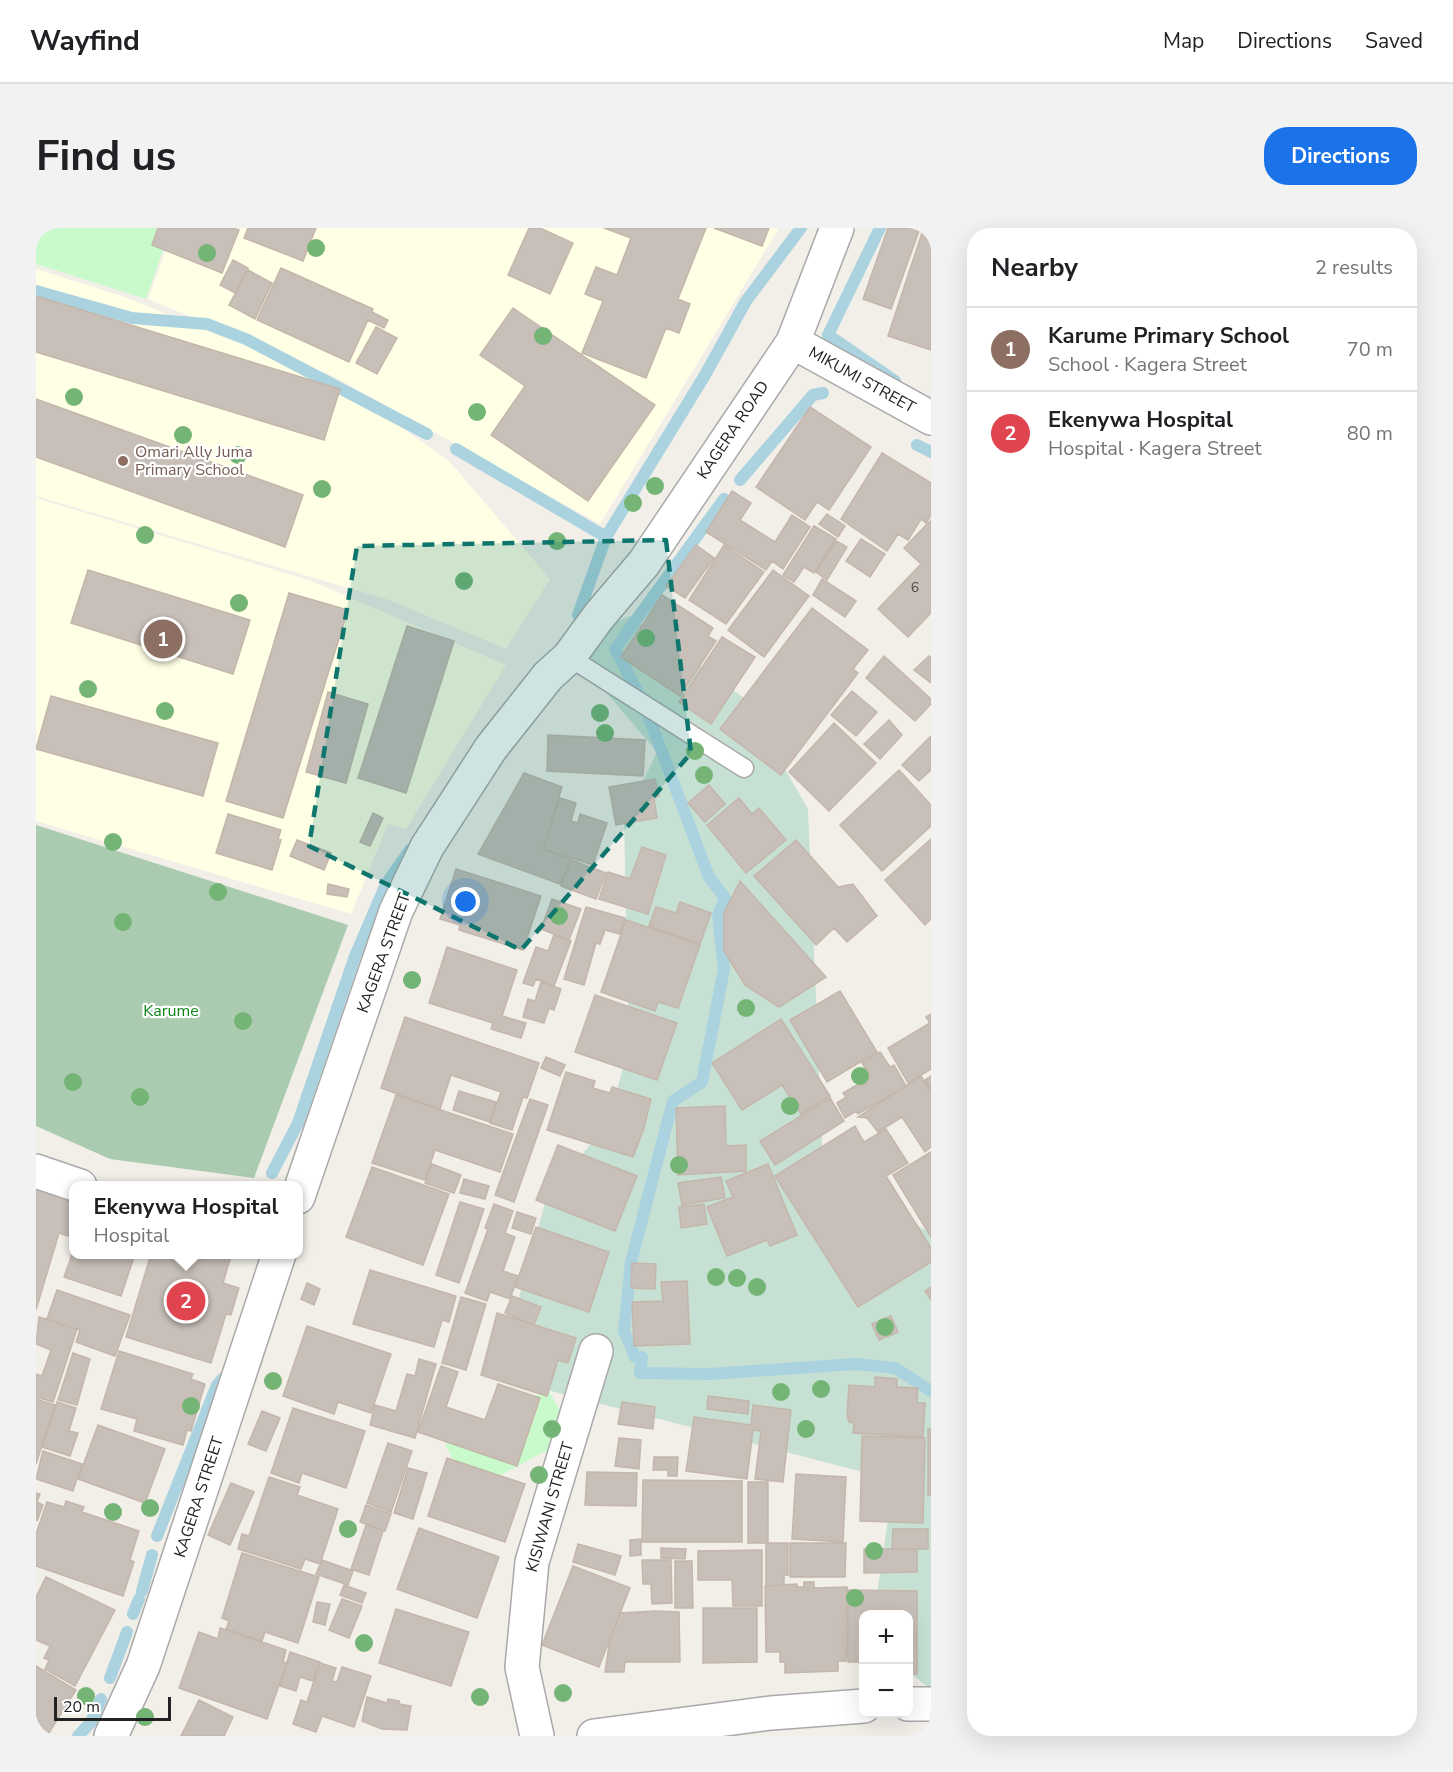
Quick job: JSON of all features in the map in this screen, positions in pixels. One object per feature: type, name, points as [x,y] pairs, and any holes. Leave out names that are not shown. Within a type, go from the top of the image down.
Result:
[{"type":"street","name":"KAGERA ROAD","points":[[599,616],[644,563],[793,342],[837,228]]},
{"type":"street","name":"MIKUMI STREET","points":[[793,342],[931,418]]},
{"type":"street","name":"KAGERA STREET","points":[[303,1182],[396,911],[427,847],[491,748],[548,676],[569,657],[599,616]]},
{"type":"street","points":[[36,1171],[69,1182]]},
{"type":"street","name":"KAGERA STREET","points":[[111,1736],[143,1666],[277,1259]]},
{"type":"street","name":"KISIWANI STREET","points":[[537,1736],[522,1667],[532,1562],[596,1351]]},
{"type":"street","points":[[913,1704],[931,1704]]},
{"type":"street","points":[[594,1736],[771,1713],[859,1706]]},
{"type":"lane","points":[[569,657],[744,768]]},
{"type":"highlighted area","points":[[666,540],[691,753],[521,950],[309,846],[357,546]]},
{"type":"shaded area","points":[[174,228],[779,228],[600,524],[331,375],[148,299]]},
{"type":"shaded area","name":"Omari Ally Juma Primary School","points":[[36,269],[122,296],[339,384],[449,461],[550,579],[506,649],[389,600],[36,496]]},
{"type":"shaded area","points":[[36,498],[309,580],[506,665],[406,829],[388,824],[351,914],[36,821]]},
{"type":"shaded area","points":[[630,616],[744,698],[808,809],[823,1165],[931,1234],[931,1690],[913,1675],[913,1610],[875,1610],[894,1480],[497,1377],[547,1196],[609,1122],[629,1044],[624,821],[657,752],[564,643]]},
{"type":"green space","points":[[36,228],[171,228],[146,299],[36,264]]},
{"type":"green space","name":"Karume","points":[[36,825],[348,925],[254,1178],[110,1159],[36,1126]]},
{"type":"green space","points":[[548,1389],[574,1436],[471,1491],[445,1445]]},
{"type":"building","points":[[158,228],[233,228],[239,230],[222,273],[152,245]]},
{"type":"building","points":[[248,228],[316,228],[303,261],[244,238]]},
{"type":"building","points":[[529,228],[540,228],[573,243],[550,294],[508,275]]},
{"type":"building","points":[[604,228],[706,228],[678,299],[690,304],[679,333],[666,328],[646,378],[582,353],[603,301],[585,294],[596,267],[617,275],[631,238]]},
{"type":"building","points":[[714,228],[769,228],[762,246]]},
{"type":"building","points":[[888,228],[920,228],[891,309],[863,299]]},
{"type":"building","points":[[922,233],[931,236],[931,350],[888,336]]},
{"type":"building","points":[[233,260],[248,268],[235,293],[220,285]]},
{"type":"building","points":[[281,268],[373,309],[372,312],[388,320],[384,328],[368,320],[349,362],[257,320]]},
{"type":"building","points":[[248,270],[272,283],[255,319],[229,305]]},
{"type":"building","points":[[36,296],[340,389],[324,440],[36,352]]},
{"type":"building","points":[[513,308],[655,405],[588,501],[491,435],[525,386],[480,355]]},
{"type":"building","points":[[376,327],[397,338],[377,374],[356,363]]},
{"type":"building","points":[[36,399],[303,495],[285,547],[36,457]]},
{"type":"building","points":[[810,407],[871,447],[829,510],[817,502],[805,520],[756,487]]},
{"type":"building","points":[[882,453],[931,483],[931,515],[926,523],[921,519],[908,540],[898,534],[887,551],[841,519]]},
{"type":"building","points":[[732,491],[751,503],[740,520],[775,542],[792,515],[810,527],[783,569],[772,561],[766,570],[706,532]]},
{"type":"building","points":[[827,514],[845,526],[838,537],[819,524]]},
{"type":"building","points":[[931,520],[931,613],[908,637],[878,609],[921,564],[904,548]]},
{"type":"building","points":[[814,526],[836,539],[814,573],[804,567],[794,582],[783,575]]},
{"type":"building","points":[[861,539],[885,554],[870,577],[846,561]]},
{"type":"building","points":[[836,541],[847,547],[827,580],[816,572]]},
{"type":"building","points":[[696,545],[714,558],[685,598],[666,586]]},
{"type":"building","points":[[724,545],[764,572],[726,624],[689,600]]},
{"type":"building","points":[[88,570],[250,620],[233,674],[71,623]]},
{"type":"building","points":[[773,570],[809,596],[764,657],[728,630]]},
{"type":"building","points":[[822,579],[856,601],[845,617],[813,595]]},
{"type":"building","points":[[289,593],[348,610],[283,818],[226,801]]},
{"type":"building","points":[[662,595],[713,628],[708,636],[716,641],[680,696],[621,657]]},
{"type":"building","points":[[812,608],[868,650],[853,669],[858,673],[781,775],[720,729]]},
{"type":"building","points":[[407,626],[454,641],[406,793],[358,778]]},
{"type":"building","points":[[722,637],[755,657],[711,724],[679,702]]},
{"type":"building","points":[[884,656],[931,699],[931,704],[915,721],[866,678]]},
{"type":"building","points":[[929,656],[931,658],[931,683],[914,670]]},
{"type":"building","points":[[852,691],[877,712],[856,736],[831,715]]},
{"type":"building","points":[[328,692],[368,704],[346,783],[306,772]]},
{"type":"building","points":[[51,696],[218,743],[203,796],[36,749]]},
{"type":"building","points":[[889,720],[902,735],[880,759],[864,744]]},
{"type":"building","points":[[834,723],[876,763],[829,811],[789,772]]},
{"type":"building","points":[[548,735],[645,740],[643,776],[547,771]]},
{"type":"building","points":[[931,736],[931,770],[919,781],[902,765]]},
{"type":"building","points":[[899,770],[931,805],[931,826],[882,871],[840,825]]},
{"type":"building","points":[[524,773],[562,787],[543,849],[571,860],[560,884],[478,854]]},
{"type":"building","points":[[655,779],[659,796],[654,798],[657,818],[616,825],[609,787]]},
{"type":"building","points":[[709,785],[725,804],[705,822],[688,803]]},
{"type":"building","points":[[560,798],[576,803],[571,821],[578,823],[580,814],[607,823],[593,865],[543,849]]},
{"type":"building","points":[[739,798],[752,814],[759,808],[786,840],[746,873],[707,825]]},
{"type":"building","points":[[373,813],[383,818],[370,846],[360,842]]},
{"type":"building","points":[[228,814],[281,830],[278,839],[281,840],[272,870],[216,853]]},
{"type":"building","points":[[931,839],[931,919],[925,925],[885,880]]},
{"type":"building","points":[[297,840],[331,853],[324,870],[290,856]]},
{"type":"building","points":[[796,840],[838,887],[853,884],[877,916],[847,942],[834,928],[816,945],[754,876]]},
{"type":"building","points":[[642,847],[666,855],[648,914],[599,899],[608,872],[630,879]]},
{"type":"building","points":[[571,860],[606,873],[596,899],[561,886]]},
{"type":"building","points":[[456,869],[541,896],[523,950],[459,930],[460,925],[440,919]]},
{"type":"building","points":[[740,881],[826,977],[779,1007],[745,985],[724,951],[724,913]]},
{"type":"building","points":[[328,884],[349,889],[347,897],[327,894]]},
{"type":"building","points":[[552,899],[581,909],[569,940],[541,929]]},
{"type":"building","points":[[680,902],[711,913],[700,944],[649,926],[656,907],[676,913]]},
{"type":"building","points":[[586,907],[625,918],[620,934],[605,930],[600,944],[596,943],[584,985],[564,979]]},
{"type":"building","points":[[626,920],[700,945],[678,1008],[658,1002],[655,1011],[601,992]]},
{"type":"building","points":[[554,935],[571,941],[554,986],[536,979],[533,986],[523,983],[536,947],[548,951]]},
{"type":"building","points":[[447,947],[517,970],[502,1016],[526,1023],[521,1038],[491,1029],[493,1023],[429,1003]]},
{"type":"building","points":[[541,982],[561,989],[554,1010],[549,1008],[544,1023],[523,1017],[528,999],[535,1001]]},
{"type":"building","points":[[840,991],[877,1052],[827,1082],[790,1020]]},
{"type":"building","points":[[595,995],[677,1023],[657,1080],[575,1052]]},
{"type":"building","points":[[931,1014],[931,1069],[908,1083],[888,1048],[930,1023],[926,1017]]},
{"type":"building","points":[[405,1017],[539,1063],[527,1098],[523,1097],[512,1130],[490,1123],[501,1092],[451,1075],[440,1109],[381,1088]]},
{"type":"building","points":[[781,1019],[830,1096],[801,1114],[782,1085],[742,1110],[712,1063]]},
{"type":"building","points":[[880,1052],[890,1067],[894,1065],[906,1086],[858,1114],[856,1111],[845,1118],[837,1103],[846,1097],[843,1093],[871,1077],[862,1063]]},
{"type":"building","points":[[546,1057],[565,1065],[560,1076],[541,1068]]},
{"type":"building","points":[[566,1072],[595,1081],[593,1088],[610,1093],[612,1087],[651,1099],[644,1128],[633,1157],[547,1130]]},
{"type":"building","points":[[921,1076],[931,1092],[931,1147],[925,1152],[902,1117],[878,1132],[867,1118],[858,1117]]},
{"type":"building","points":[[931,1076],[931,1090],[925,1080]]},
{"type":"building","points":[[459,1091],[496,1102],[490,1122],[453,1110]]},
{"type":"building","points":[[396,1095],[513,1134],[500,1172],[435,1150],[425,1180],[372,1163]]},
{"type":"building","points":[[830,1098],[844,1121],[775,1165],[760,1141]]},
{"type":"building","points":[[530,1099],[548,1105],[514,1202],[495,1195]]},
{"type":"building","points":[[725,1106],[726,1146],[746,1145],[746,1171],[678,1175],[676,1108]]},
{"type":"building","points":[[855,1126],[864,1142],[886,1129],[908,1163],[886,1176],[931,1248],[931,1262],[858,1307],[775,1176]]},
{"type":"building","points":[[558,1145],[637,1176],[615,1231],[536,1200]]},
{"type":"building","points":[[931,1152],[931,1237],[893,1175]]},
{"type":"building","points":[[432,1164],[461,1175],[454,1193],[425,1183]]},
{"type":"building","points":[[768,1164],[797,1235],[770,1246],[767,1240],[727,1256],[707,1207],[733,1197],[726,1181]]},
{"type":"building","points":[[372,1167],[449,1194],[423,1265],[346,1237]]},
{"type":"building","points":[[721,1177],[725,1198],[682,1205],[678,1183]]},
{"type":"building","points":[[464,1179],[489,1186],[485,1199],[460,1193]]},
{"type":"building","points":[[36,1184],[69,1194],[69,1233],[68,1236],[59,1233],[36,1310]]},
{"type":"building","points":[[460,1202],[484,1209],[459,1283],[436,1275]]},
{"type":"building","points":[[494,1204],[513,1211],[505,1233],[515,1237],[503,1271],[518,1276],[510,1299],[490,1292],[487,1301],[465,1293],[488,1229],[485,1228]]},
{"type":"building","points":[[704,1204],[707,1224],[681,1228],[679,1207]]},
{"type":"building","points":[[517,1212],[536,1218],[531,1234],[512,1228]]},
{"type":"building","points":[[536,1227],[609,1252],[589,1312],[515,1287]]},
{"type":"building","points":[[70,1259],[133,1259],[121,1296],[64,1277]]},
{"type":"building","points":[[149,1259],[230,1259],[223,1283],[239,1288],[231,1315],[226,1314],[211,1363],[126,1337]]},
{"type":"building","points":[[632,1263],[656,1264],[655,1289],[631,1288]]},
{"type":"building","points":[[370,1270],[456,1296],[449,1322],[442,1320],[434,1347],[353,1324]]},
{"type":"building","points":[[687,1281],[690,1344],[634,1346],[632,1302],[663,1301],[661,1282]]},
{"type":"building","points":[[307,1283],[320,1289],[314,1305],[301,1299]]},
{"type":"building","points":[[931,1287],[931,1300],[925,1291]]},
{"type":"building","points":[[57,1290],[130,1315],[115,1356],[76,1342],[80,1330],[47,1319]]},
{"type":"building","points":[[512,1296],[541,1307],[534,1325],[505,1313]]},
{"type":"building","points":[[461,1297],[486,1304],[466,1370],[442,1363]]},
{"type":"building","points":[[497,1313],[576,1338],[568,1363],[558,1360],[547,1396],[481,1375]]},
{"type":"building","points":[[891,1316],[898,1332],[879,1340],[872,1324]]},
{"type":"building","points":[[39,1317],[77,1329],[53,1402],[36,1397],[36,1374],[42,1376],[51,1350],[36,1344]]},
{"type":"building","points":[[307,1326],[391,1354],[371,1413],[338,1402],[334,1414],[283,1396]]},
{"type":"building","points":[[119,1351],[193,1374],[191,1379],[205,1384],[191,1431],[187,1430],[183,1445],[134,1431],[137,1419],[101,1409]]},
{"type":"building","points":[[73,1353],[90,1359],[77,1405],[58,1400]]},
{"type":"building","points":[[419,1359],[436,1364],[415,1438],[370,1425],[375,1405],[396,1411],[407,1374],[415,1376]]},
{"type":"building","points":[[441,1366],[458,1372],[446,1407],[485,1420],[498,1384],[540,1398],[517,1466],[418,1432]]},
{"type":"building","points":[[875,1377],[897,1379],[897,1387],[918,1388],[917,1403],[925,1403],[923,1437],[853,1433],[854,1423],[849,1422],[847,1415],[849,1385],[875,1387]]},
{"type":"building","points":[[708,1396],[749,1401],[748,1414],[707,1409]]},
{"type":"building","points":[[36,1399],[55,1405],[36,1464]]},
{"type":"building","points":[[57,1402],[76,1408],[69,1431],[78,1433],[70,1456],[42,1447]]},
{"type":"building","points":[[622,1402],[655,1407],[653,1429],[618,1424]]},
{"type":"building","points":[[753,1405],[791,1410],[783,1482],[755,1479],[761,1431],[753,1430],[747,1479],[686,1471],[694,1417],[751,1425]]},
{"type":"building","points":[[293,1408],[365,1431],[346,1488],[302,1473],[299,1483],[271,1473]]},
{"type":"building","points":[[262,1411],[280,1418],[266,1451],[248,1444]]},
{"type":"building","points":[[98,1425],[165,1449],[145,1503],[78,1479]]},
{"type":"building","points":[[928,1429],[931,1429],[931,1495],[928,1495]]},
{"type":"building","points":[[862,1436],[925,1438],[923,1523],[860,1521]]},
{"type":"building","points":[[619,1438],[641,1440],[639,1469],[615,1466]]},
{"type":"building","points":[[388,1443],[412,1451],[391,1512],[367,1503]]},
{"type":"building","points":[[43,1451],[82,1464],[73,1491],[36,1479]]},
{"type":"building","points":[[654,1457],[678,1457],[677,1476],[668,1476],[668,1470],[653,1470]]},
{"type":"building","points":[[447,1458],[525,1484],[505,1542],[428,1516]]},
{"type":"building","points":[[408,1468],[427,1473],[413,1519],[394,1513]]},
{"type":"building","points":[[587,1472],[637,1473],[636,1506],[585,1505]]},
{"type":"building","points":[[796,1474],[846,1477],[843,1542],[792,1539]]},
{"type":"building","points":[[269,1477],[300,1487],[297,1495],[338,1509],[320,1564],[305,1559],[301,1569],[238,1549],[242,1534],[249,1536]]},
{"type":"building","points":[[643,1480],[742,1481],[742,1542],[642,1542]]},
{"type":"building","points":[[748,1482],[768,1482],[768,1543],[748,1543]]},
{"type":"building","points":[[231,1483],[254,1492],[230,1545],[208,1535]]},
{"type":"building","points":[[36,1493],[40,1494],[37,1502],[43,1505],[37,1521]]},
{"type":"building","points":[[66,1501],[84,1507],[82,1512],[139,1531],[130,1560],[134,1562],[123,1596],[36,1566],[36,1534],[47,1502],[64,1507]]},
{"type":"building","points":[[366,1505],[391,1514],[385,1531],[360,1522]]},
{"type":"building","points":[[366,1525],[383,1531],[369,1575],[351,1569]]},
{"type":"building","points":[[419,1528],[499,1557],[477,1618],[397,1589]]},
{"type":"building","points":[[893,1529],[928,1529],[928,1549],[892,1549]]},
{"type":"building","points":[[641,1539],[641,1555],[630,1556],[630,1540]]},
{"type":"building","points":[[766,1543],[788,1543],[788,1575],[784,1575],[784,1585],[766,1586]]},
{"type":"building","points":[[790,1543],[846,1543],[845,1577],[790,1577]]},
{"type":"building","points":[[578,1544],[621,1556],[615,1575],[573,1562]]},
{"type":"building","points":[[661,1548],[686,1549],[685,1559],[661,1558]]},
{"type":"building","points":[[864,1549],[917,1549],[917,1572],[864,1573]]},
{"type":"building","points":[[762,1550],[762,1606],[733,1606],[732,1580],[698,1580],[698,1551]]},
{"type":"building","points":[[242,1553],[319,1577],[298,1643],[265,1632],[262,1641],[226,1629],[229,1621],[222,1618]]},
{"type":"building","points":[[322,1560],[353,1571],[348,1585],[316,1574]]},
{"type":"building","points":[[642,1560],[671,1560],[672,1603],[652,1604],[651,1584],[643,1584]]},
{"type":"building","points":[[675,1561],[692,1561],[693,1608],[675,1608]]},
{"type":"building","points":[[573,1566],[630,1588],[599,1667],[542,1645]]},
{"type":"building","points":[[46,1577],[115,1610],[75,1686],[45,1669],[49,1660],[44,1658],[50,1646],[36,1640],[36,1597]]},
{"type":"building","points":[[804,1582],[814,1582],[814,1588],[847,1587],[846,1661],[838,1661],[838,1671],[785,1673],[785,1662],[780,1662],[780,1652],[766,1652],[765,1586],[797,1584],[797,1587],[804,1587]]},
{"type":"building","points":[[344,1585],[366,1593],[362,1603],[340,1595]]},
{"type":"building","points":[[848,1590],[917,1591],[917,1674],[913,1674],[913,1610],[859,1610],[859,1662],[848,1662]]},
{"type":"building","points":[[342,1599],[362,1606],[349,1638],[329,1630]]},
{"type":"building","points":[[317,1602],[330,1604],[325,1625],[313,1622]]},
{"type":"building","points":[[703,1608],[757,1608],[757,1662],[703,1663]]},
{"type":"building","points":[[396,1609],[469,1632],[451,1686],[379,1663]]},
{"type":"building","points":[[679,1612],[680,1662],[625,1662],[624,1672],[605,1672],[610,1639],[620,1613]]},
{"type":"building","points":[[220,1628],[286,1650],[283,1662],[287,1663],[267,1719],[179,1688],[199,1632],[218,1639]]},
{"type":"building","points":[[290,1652],[320,1662],[313,1681],[300,1677],[296,1691],[280,1686]]},
{"type":"building","points":[[320,1663],[336,1668],[332,1681],[337,1682],[342,1667],[371,1676],[354,1727],[322,1716],[316,1732],[293,1724],[301,1700],[307,1702]]},
{"type":"building","points":[[36,1666],[76,1690],[47,1736],[36,1736]]},
{"type":"building","points":[[367,1697],[387,1703],[388,1699],[399,1701],[399,1704],[411,1706],[407,1730],[382,1729],[362,1721]]},
{"type":"building","points":[[199,1700],[233,1717],[224,1736],[181,1736]]},
{"type":"waterway","points":[[581,618],[578,615],[606,537],[705,375],[746,301],[801,228]]},
{"type":"waterway","points":[[880,228],[828,335],[895,381]]},
{"type":"waterway","points":[[36,291],[132,318],[207,324],[246,339],[427,434]]},
{"type":"waterway","points":[[740,480],[813,395],[823,393]]},
{"type":"waterway","points":[[917,445],[931,452]]},
{"type":"waterway","points":[[456,449],[606,537]]},
{"type":"waterway","points":[[641,698],[615,649],[724,499]]},
{"type":"waterway","points":[[648,715],[709,877],[725,898],[718,916],[724,969],[702,1082],[673,1101],[631,1262],[624,1331],[635,1357],[642,1357],[640,1373],[710,1374],[855,1364],[895,1368],[931,1391]]},
{"type":"waterway","points":[[272,1173],[298,1123],[355,956],[386,884],[410,850]]},
{"type":"waterway","points":[[157,1536],[217,1385],[222,1379]]},
{"type":"waterway","points":[[142,1591],[152,1555]]},
{"type":"waterway","points":[[133,1614],[139,1599]]},
{"type":"waterway","points":[[110,1678],[127,1632]]},
{"type":"waterway","points":[[78,1736],[91,1722],[101,1699]]},
{"type":"place","name":"Omari Ally Juma Primary School","points":[[123,461]]},
{"type":"place","name":"Karume Primary School","points":[[163,639]]},
{"type":"place","name":"Ekenywa Hospital","points":[[186,1301]]}]
